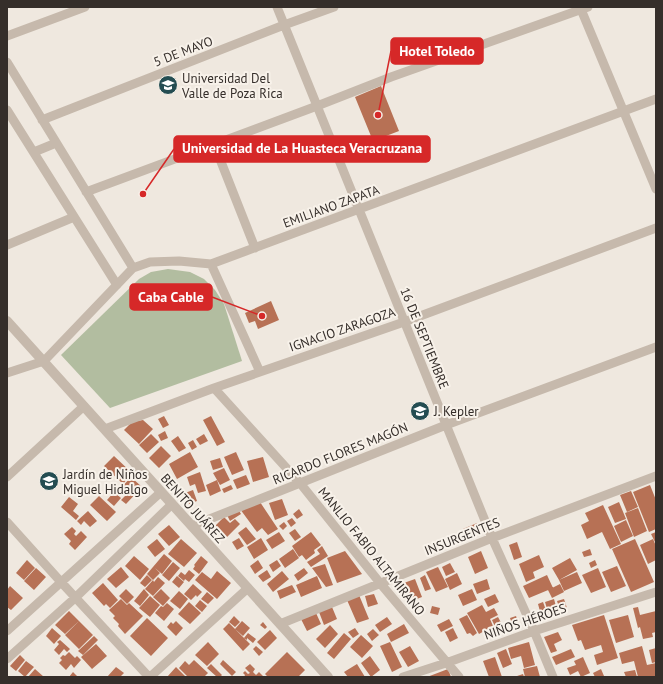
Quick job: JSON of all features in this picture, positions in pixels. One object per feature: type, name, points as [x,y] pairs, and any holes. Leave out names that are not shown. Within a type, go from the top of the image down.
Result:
[{"type":"street","points":[[7,36],[85,7]]},
{"type":"street","name":"16 DE SEPTIEMBRE","points":[[277,7],[492,538],[553,677]]},
{"type":"street","name":"5 DE MAYO","points":[[42,120],[284,25],[334,7]]},
{"type":"street","points":[[86,192],[391,77],[583,8],[623,111],[656,189]]},
{"type":"street","points":[[7,62],[133,268]]},
{"type":"street","name":"EMILIANO ZAPATA","points":[[44,361],[133,268],[150,262],[179,261],[211,264],[656,99]]},
{"type":"street","points":[[8,116],[34,152],[117,285]]},
{"type":"street","points":[[34,152],[56,143]]},
{"type":"street","points":[[214,144],[255,248]]},
{"type":"street","points":[[7,245],[74,217]]},
{"type":"street","name":"IGNACIO ZARAGOZA","points":[[105,429],[214,388],[404,322],[656,228]]},
{"type":"street","points":[[211,264],[260,372]]},
{"type":"street","name":"BENITO JUÁREZ","points":[[7,320],[327,677]]},
{"type":"street","name":"RICARDO FLORES MAGÓN","points":[[192,526],[446,425],[656,347]]},
{"type":"street","points":[[7,373],[44,361]]},
{"type":"street","name":"MANLIO FABIO ALTAMIRANO","points":[[214,388],[300,483],[380,583],[459,677]]},
{"type":"street","points":[[7,477],[84,406]]},
{"type":"street","name":"INSURGENTES","points":[[280,624],[492,538],[656,476]]},
{"type":"street","points":[[7,631],[161,492]]},
{"type":"street","points":[[7,659],[75,598],[172,504]]},
{"type":"street","points":[[7,522],[149,677],[248,588]]},
{"type":"street","name":"NIÑOS HÉROES","points":[[403,677],[534,631],[656,592]]},
{"type":"green space","points":[[168,269],[190,272],[204,279],[215,290],[224,304],[242,361],[110,408],[61,355],[139,279],[151,272]]},
{"type":"building","points":[[381,86],[399,131],[373,141],[355,97]]},
{"type":"building","points":[[271,301],[279,320],[258,329],[255,321],[249,323],[245,313]]},
{"type":"building","points":[[164,416],[169,425],[163,428],[158,419]]},
{"type":"building","points":[[211,416],[225,442],[217,446],[203,420]]},
{"type":"building","points":[[143,420],[153,429],[139,444],[124,430],[132,422]]},
{"type":"building","points":[[165,431],[168,438],[161,441],[158,435]]},
{"type":"building","points":[[151,434],[159,442],[147,453],[139,445]]},
{"type":"building","points":[[204,434],[208,441],[200,445],[196,439]]},
{"type":"building","points":[[178,436],[186,448],[179,452],[171,441]]},
{"type":"building","points":[[193,440],[197,447],[192,450],[188,443]]},
{"type":"building","points":[[161,446],[171,456],[159,468],[149,458]]},
{"type":"building","points":[[190,452],[198,467],[177,479],[169,464]]},
{"type":"building","points":[[236,452],[244,470],[232,475],[224,457]]},
{"type":"building","points":[[114,456],[132,473],[123,484],[104,466]]},
{"type":"building","points":[[263,457],[269,477],[253,482],[247,461]]},
{"type":"building","points":[[220,458],[223,467],[213,470],[210,461]]},
{"type":"building","points":[[224,468],[230,480],[220,485],[213,473]]},
{"type":"building","points":[[200,472],[206,491],[198,493],[195,484],[190,486],[187,477]]},
{"type":"building","points":[[246,475],[250,484],[237,489],[233,480]]},
{"type":"building","points":[[131,477],[142,487],[126,504],[121,500],[127,494],[121,488]]},
{"type":"building","points":[[217,480],[221,491],[210,496],[206,485]]},
{"type":"building","points":[[231,485],[233,489],[224,493],[222,489]]},
{"type":"building","points":[[650,485],[656,500],[656,529],[649,532],[633,492]]},
{"type":"building","points":[[118,487],[123,490],[120,494],[115,491]]},
{"type":"building","points":[[193,490],[197,501],[189,504],[185,493]]},
{"type":"building","points":[[631,491],[638,507],[627,512],[620,495]]},
{"type":"building","points":[[114,492],[121,498],[114,506],[107,500]]},
{"type":"building","points":[[99,496],[116,512],[107,521],[90,505]]},
{"type":"building","points":[[69,497],[78,504],[73,511],[79,516],[76,520],[61,507]]},
{"type":"building","points":[[282,499],[288,515],[275,520],[269,503]]},
{"type":"building","points":[[260,502],[278,529],[268,535],[262,528],[257,532],[240,509]]},
{"type":"building","points":[[619,502],[626,519],[615,523],[608,507]]},
{"type":"building","points":[[603,505],[621,544],[610,549],[602,532],[587,539],[581,525],[589,521],[585,513]]},
{"type":"building","points":[[638,508],[647,531],[634,537],[625,513]]},
{"type":"building","points":[[238,509],[241,514],[230,521],[227,515]]},
{"type":"building","points":[[299,509],[303,515],[297,519],[293,514]]},
{"type":"building","points":[[88,511],[97,521],[90,527],[84,521],[81,525],[77,521]]},
{"type":"building","points":[[224,517],[230,523],[235,519],[240,524],[226,538],[215,526]]},
{"type":"building","points":[[292,518],[296,523],[291,527],[287,521]]},
{"type":"building","points":[[626,520],[633,536],[621,542],[614,526]]},
{"type":"building","points":[[284,522],[287,526],[283,530],[279,526]]},
{"type":"building","points":[[477,523],[481,532],[467,538],[463,529]]},
{"type":"building","points":[[169,525],[180,537],[169,546],[158,534]]},
{"type":"building","points":[[72,527],[76,531],[74,534],[76,536],[81,531],[87,537],[75,550],[69,544],[71,541],[64,534]]},
{"type":"building","points":[[246,527],[256,539],[247,545],[238,533]]},
{"type":"building","points":[[295,529],[301,537],[295,541],[289,533]]},
{"type":"building","points":[[279,532],[285,541],[272,549],[266,540]]},
{"type":"building","points":[[311,532],[321,545],[314,550],[315,553],[306,560],[302,555],[299,557],[292,546]]},
{"type":"building","points":[[656,532],[656,544],[651,534]]},
{"type":"building","points":[[239,538],[244,546],[237,550],[232,542]]},
{"type":"building","points":[[261,538],[268,550],[254,559],[247,547]]},
{"type":"building","points":[[157,539],[165,549],[155,557],[147,547]]},
{"type":"building","points":[[181,539],[197,553],[184,567],[168,554]]},
{"type":"building","points":[[635,539],[654,582],[631,592],[612,549]]},
{"type":"building","points":[[653,539],[656,546],[656,560],[648,564],[640,545]]},
{"type":"building","points":[[517,542],[522,557],[514,560],[509,545]]},
{"type":"building","points":[[322,546],[328,556],[311,567],[307,562],[320,554],[317,550]]},
{"type":"building","points":[[293,549],[299,558],[285,568],[279,559]]},
{"type":"building","points":[[590,549],[592,555],[584,557],[582,552]]},
{"type":"building","points":[[345,551],[362,574],[337,583],[327,558]]},
{"type":"building","points":[[481,551],[488,568],[475,574],[468,557]]},
{"type":"building","points":[[164,554],[172,561],[162,574],[155,568],[160,573],[153,580],[147,574]]},
{"type":"building","points":[[539,555],[544,567],[533,572],[535,578],[526,582],[519,564]]},
{"type":"building","points":[[134,556],[149,569],[140,580],[125,566]]},
{"type":"building","points":[[201,556],[208,562],[199,574],[193,569],[195,566],[194,565]]},
{"type":"building","points":[[570,558],[577,570],[559,580],[552,568]]},
{"type":"building","points":[[27,560],[35,568],[24,580],[16,573]]},
{"type":"building","points":[[258,560],[263,568],[255,574],[250,566]]},
{"type":"building","points":[[277,560],[281,566],[273,572],[269,565]]},
{"type":"building","points":[[595,560],[597,565],[591,568],[589,563]]},
{"type":"building","points":[[173,562],[180,568],[169,581],[162,575]]},
{"type":"building","points":[[450,563],[455,572],[446,576],[442,567]]},
{"type":"building","points":[[325,564],[333,585],[326,587],[312,568]]},
{"type":"building","points":[[617,566],[626,586],[611,592],[602,572]]},
{"type":"building","points":[[121,567],[129,577],[116,588],[107,579]]},
{"type":"building","points":[[438,567],[448,587],[436,592],[426,572]]},
{"type":"building","points":[[36,568],[46,577],[34,590],[24,581]]},
{"type":"building","points":[[304,568],[308,573],[298,581],[294,575]]},
{"type":"building","points":[[598,568],[606,587],[591,593],[582,575]]},
{"type":"building","points":[[189,570],[195,575],[189,582],[185,579],[184,581],[178,576],[181,572],[185,575]]},
{"type":"building","points":[[267,570],[271,577],[263,582],[258,576]]},
{"type":"building","points":[[217,571],[231,583],[217,599],[195,580],[202,572],[211,579]]},
{"type":"building","points":[[282,571],[289,579],[273,592],[267,584]]},
{"type":"building","points":[[577,572],[582,583],[564,591],[559,580]]},
{"type":"building","points":[[457,573],[462,584],[450,590],[445,579]]},
{"type":"building","points":[[147,575],[152,580],[145,587],[140,583]]},
{"type":"building","points":[[425,575],[431,589],[425,591],[420,578]]},
{"type":"building","points":[[547,575],[553,588],[529,598],[523,586]]},
{"type":"building","points":[[177,576],[184,582],[179,588],[172,582]]},
{"type":"building","points":[[317,576],[322,588],[301,597],[296,585]]},
{"type":"building","points":[[158,577],[165,583],[153,596],[145,589]]},
{"type":"building","points":[[415,579],[422,597],[409,602],[401,584]]},
{"type":"building","points":[[487,579],[490,589],[477,594],[473,584]]},
{"type":"building","points":[[103,583],[118,600],[110,608],[106,604],[104,606],[92,593]]},
{"type":"building","points":[[193,584],[202,592],[191,600],[184,594]]},
{"type":"building","points":[[560,584],[564,592],[552,598],[548,590]]},
{"type":"building","points":[[292,585],[296,592],[280,599],[277,591]]},
{"type":"building","points":[[10,586],[23,598],[11,610],[7,607],[7,590]]},
{"type":"building","points":[[126,589],[134,597],[127,604],[119,596]]},
{"type":"building","points":[[144,589],[149,595],[140,606],[134,601]]},
{"type":"building","points":[[161,589],[170,598],[163,606],[153,597]]},
{"type":"building","points":[[472,589],[477,600],[463,606],[458,595]]},
{"type":"building","points":[[179,591],[188,599],[180,609],[170,601]]},
{"type":"building","points":[[207,592],[214,598],[208,604],[201,599]]},
{"type":"building","points":[[374,594],[378,604],[368,607],[365,596]]},
{"type":"building","points":[[495,594],[499,602],[488,607],[484,599]]},
{"type":"building","points":[[359,595],[369,619],[357,623],[347,600]]},
{"type":"building","points":[[150,596],[160,605],[150,617],[139,608]]},
{"type":"building","points":[[121,599],[127,605],[129,603],[143,616],[125,634],[113,618],[115,616],[109,610]]},
{"type":"building","points":[[554,599],[557,610],[548,612],[545,602]]},
{"type":"building","points":[[564,599],[567,608],[560,610],[557,601]]},
{"type":"building","points":[[200,600],[207,606],[202,612],[195,606]]},
{"type":"building","points":[[189,602],[201,613],[190,624],[178,614]]},
{"type":"building","points":[[543,602],[547,613],[541,615],[538,604]]},
{"type":"building","points":[[167,603],[174,609],[164,621],[155,613],[161,606],[163,607]]},
{"type":"building","points":[[482,605],[486,612],[494,608],[498,615],[490,619],[493,626],[479,634],[467,613]]},
{"type":"building","points":[[432,606],[440,608],[438,615],[430,613]]},
{"type":"building","points":[[332,607],[337,619],[324,625],[319,612]]},
{"type":"building","points":[[638,607],[640,615],[656,611],[656,632],[652,633],[653,637],[643,639],[640,627],[638,628],[633,608]]},
{"type":"building","points":[[69,611],[79,621],[65,634],[55,625]]},
{"type":"building","points":[[316,613],[321,624],[307,631],[301,619]]},
{"type":"building","points":[[467,615],[477,633],[473,636],[470,633],[467,634],[459,619]]},
{"type":"building","points":[[604,615],[618,658],[597,665],[594,655],[603,652],[601,645],[585,650],[581,640],[578,641],[572,625]]},
{"type":"building","points":[[628,615],[634,637],[616,643],[609,620]]},
{"type":"building","points":[[234,616],[240,622],[235,627],[229,622]]},
{"type":"building","points":[[516,616],[519,624],[513,627],[510,618]]},
{"type":"building","points":[[387,617],[392,624],[380,632],[375,625]]},
{"type":"building","points":[[498,617],[505,630],[498,633],[492,620]]},
{"type":"building","points":[[147,618],[168,638],[151,656],[130,636]]},
{"type":"building","points":[[449,619],[453,626],[441,632],[437,625]]},
{"type":"building","points":[[79,621],[93,635],[79,649],[65,635]]},
{"type":"building","points":[[176,621],[183,628],[176,636],[167,627],[171,622],[173,624]]},
{"type":"building","points":[[242,621],[250,628],[243,636],[235,629]]},
{"type":"building","points":[[263,622],[267,627],[265,629],[260,625]]},
{"type":"building","points":[[229,623],[250,644],[243,651],[223,629]]},
{"type":"building","points":[[404,624],[409,633],[391,642],[387,634]]},
{"type":"building","points":[[330,625],[338,634],[325,648],[316,639]]},
{"type":"building","points":[[52,628],[61,636],[54,644],[46,636]]},
{"type":"building","points":[[355,628],[359,634],[353,638],[348,632]]},
{"type":"building","points":[[453,628],[458,638],[450,642],[445,632]]},
{"type":"building","points":[[373,629],[379,635],[372,641],[367,634]]},
{"type":"building","points":[[270,630],[277,638],[265,650],[257,642]]},
{"type":"building","points":[[558,632],[562,640],[554,644],[557,651],[551,653],[544,637]]},
{"type":"building","points":[[248,633],[256,639],[253,643],[247,638],[247,640],[244,638]]},
{"type":"building","points":[[344,633],[351,639],[334,659],[327,653]]},
{"type":"building","points":[[361,635],[373,646],[362,658],[350,647]]},
{"type":"building","points":[[94,636],[98,640],[83,655],[78,651]]},
{"type":"building","points":[[60,640],[70,649],[67,652],[64,649],[59,655],[54,650],[59,644],[57,642]]},
{"type":"building","points":[[208,642],[219,654],[207,666],[195,655]]},
{"type":"building","points":[[390,642],[402,667],[392,672],[380,646]]},
{"type":"building","points":[[529,642],[535,665],[524,668],[521,656],[511,659],[508,648]]},
{"type":"building","points":[[96,644],[107,656],[92,669],[81,657]]},
{"type":"building","points":[[256,646],[263,652],[259,656],[253,649]]},
{"type":"building","points":[[410,646],[419,661],[408,667],[399,652]]},
{"type":"building","points":[[642,646],[647,665],[656,663],[656,677],[638,677],[634,661],[622,664],[619,653]]},
{"type":"building","points":[[656,648],[656,662],[652,663],[649,650]]},
{"type":"building","points":[[506,649],[512,664],[503,668],[497,653]]},
{"type":"building","points":[[571,649],[575,657],[556,665],[552,657]]},
{"type":"building","points":[[69,652],[75,658],[77,656],[81,660],[74,668],[71,664],[66,670],[59,663],[62,660],[60,658]]},
{"type":"building","points":[[287,652],[305,670],[298,677],[268,677],[265,674]]},
{"type":"building","points":[[20,655],[25,660],[16,671],[10,666]]},
{"type":"building","points":[[370,656],[380,670],[371,677],[361,663]]},
{"type":"building","points":[[495,657],[502,677],[489,677],[483,661]]},
{"type":"building","points":[[583,657],[590,673],[581,677],[578,671],[570,675],[567,668],[576,665],[574,661]]},
{"type":"building","points":[[194,660],[208,673],[204,677],[188,677],[179,668],[185,661],[189,665]]},
{"type":"building","points":[[223,660],[236,672],[232,676],[220,664]]},
{"type":"building","points":[[26,661],[34,667],[25,677],[18,671]]},
{"type":"building","points":[[211,664],[222,675],[220,677],[217,677],[207,668]]},
{"type":"building","points":[[250,664],[255,669],[253,672],[256,675],[259,672],[264,677],[244,677],[245,675],[243,673],[245,671],[248,674],[250,673],[245,668]]},
{"type":"building","points":[[357,664],[365,677],[348,677],[344,672]]},
{"type":"building","points":[[537,666],[540,677],[525,677],[523,669]]},
{"type":"building","points":[[116,667],[124,673],[120,677],[107,677]]},
{"type":"building","points":[[176,667],[186,677],[167,677]]},
{"type":"building","points":[[35,669],[44,677],[28,677]]},
{"type":"building","points":[[448,669],[451,677],[427,677]]},
{"type":"building","points":[[601,669],[604,676],[595,677],[593,673]]},
{"type":"building","points":[[635,670],[637,677],[626,677],[624,672]]},
{"type":"building","points":[[73,672],[78,677],[69,677]]},
{"type":"building","points":[[523,674],[524,677],[514,677]]},
{"type":"place","name":"Universidad Del Valle de Poza Rica","points":[[168,85]]},
{"type":"place","name":"Hotel Toledo","points":[[378,115]]},
{"type":"place","name":"Universidad de La Huasteca Veracruzana","points":[[143,194]]},
{"type":"place","name":"Caba Cable","points":[[262,316]]},
{"type":"place","name":"J. Kepler","points":[[420,411]]},
{"type":"place","name":"Jardín de Niños Miguel Hidalgo","points":[[49,481]]}]
